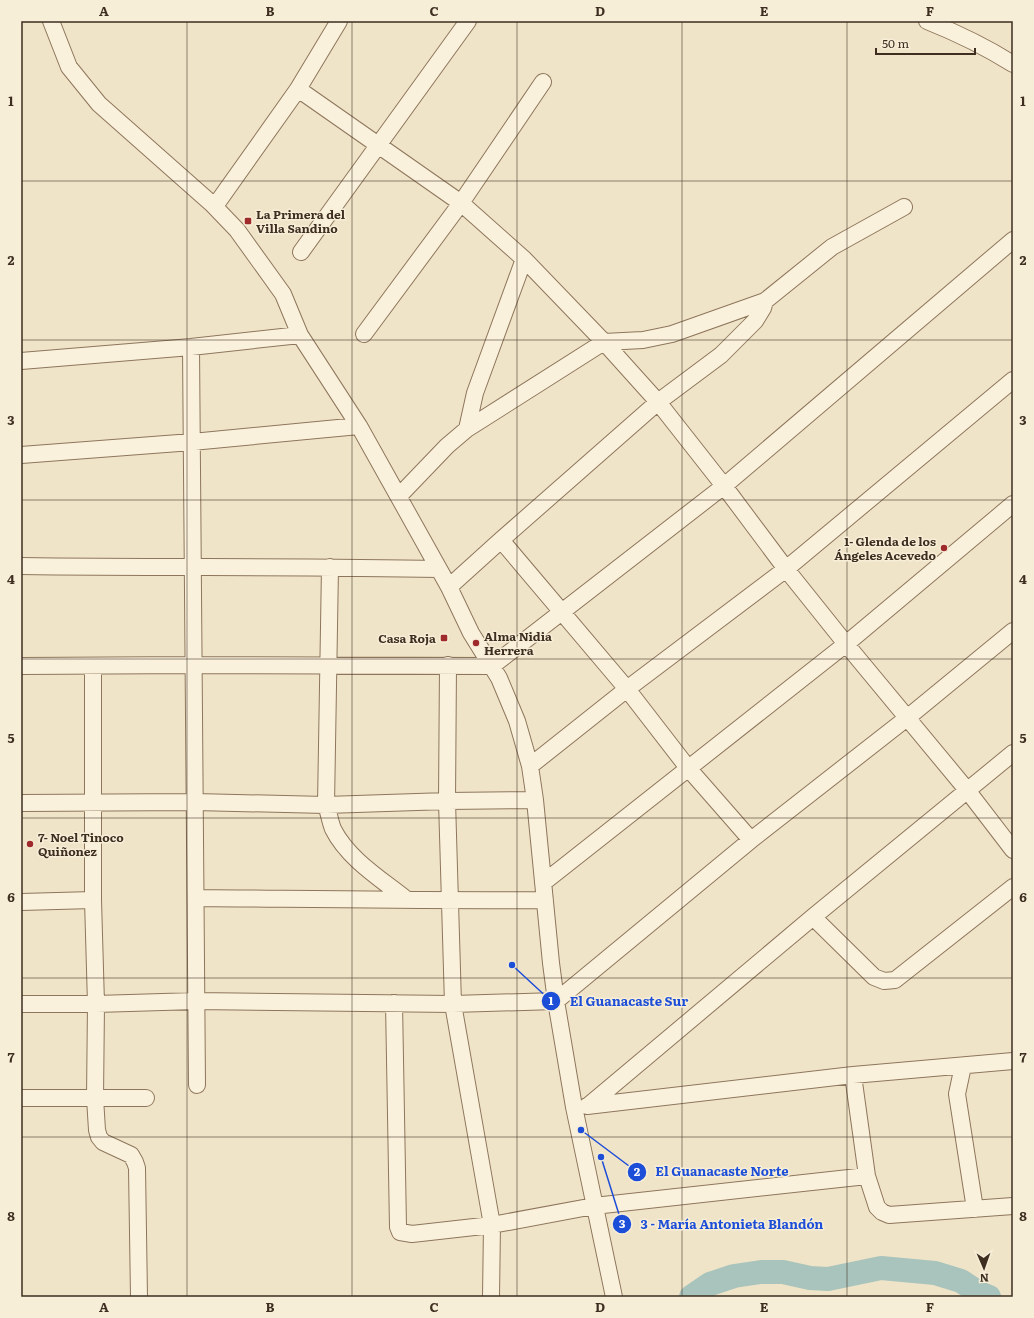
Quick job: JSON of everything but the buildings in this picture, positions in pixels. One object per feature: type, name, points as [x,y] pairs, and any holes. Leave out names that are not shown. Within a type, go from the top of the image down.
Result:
[{"type":"street","points":[[51,21],[69,67],[99,104],[215,206],[237,230],[283,294],[300,335],[359,426],[449,587],[471,633],[499,678],[517,721],[530,766],[535,800],[556,1001],[581,1107],[594,1206],[614,1297]]},
{"type":"street","points":[[215,206],[298,89],[339,21]]},
{"type":"street","points":[[300,252],[468,21]]},
{"type":"street","points":[[927,21],[994,52],[1013,64]]},
{"type":"street","points":[[364,334],[461,203],[543,82]]},
{"type":"street","points":[[298,89],[461,203],[524,259],[604,342],[658,402],[724,486],[786,569],[1013,850]]},
{"type":"street","points":[[399,496],[447,446],[467,430],[604,342],[642,340],[672,334],[765,301],[832,247],[904,207]]},
{"type":"street","points":[[21,666],[492,666],[724,486],[1013,240]]},
{"type":"street","points":[[467,430],[475,393],[524,259]]},
{"type":"street","points":[[449,587],[658,402],[722,355],[756,321],[765,301]]},
{"type":"street","points":[[21,361],[191,347],[300,335]]},
{"type":"street","points":[[191,347],[195,665],[197,1085]]},
{"type":"street","points":[[530,766],[627,688],[786,569],[1013,380]]},
{"type":"street","points":[[21,455],[192,442],[359,426]]},
{"type":"street","points":[[543,883],[846,644],[1013,504]]},
{"type":"street","points":[[501,540],[627,688],[688,768],[751,840]]},
{"type":"street","points":[[21,566],[193,568],[330,567],[439,569]]},
{"type":"street","points":[[330,567],[326,805],[333,828],[348,850],[406,899]]},
{"type":"street","points":[[21,1004],[96,1004],[196,1001],[453,1004],[556,1001],[751,840],[907,718],[1013,631]]},
{"type":"street","points":[[93,666],[93,900],[96,1004],[95,1098],[97,1130],[99,1137],[103,1142],[131,1155],[136,1162],[139,1297]]},
{"type":"street","points":[[448,666],[448,801],[453,1004],[492,1225],[492,1297]]},
{"type":"street","points":[[581,1107],[1013,752]]},
{"type":"street","points":[[21,803],[195,802],[326,805],[535,800]]},
{"type":"street","points":[[813,916],[874,977],[884,981],[895,980],[1013,886]]},
{"type":"street","points":[[196,898],[406,899],[451,901],[545,900]]},
{"type":"street","points":[[21,902],[93,900]]},
{"type":"street","points":[[394,1003],[398,1227],[400,1232],[412,1234],[492,1225],[594,1206],[867,1176]]},
{"type":"street","points":[[581,1107],[853,1075],[1013,1061]]},
{"type":"street","points":[[963,1066],[957,1094],[975,1209]]},
{"type":"street","points":[[936,1068],[957,1094]]},
{"type":"street","points":[[853,1075],[867,1176],[877,1207],[882,1212],[889,1215],[1013,1206]]},
{"type":"street","points":[[21,1098],[146,1098]]},
{"type":"waterway","points":[[691,1297],[710,1284],[734,1276],[761,1272],[783,1272],[810,1278],[828,1279],[881,1268],[935,1273],[961,1281],[979,1293],[989,1297]]},
{"type":"place","name":"La Primera del Villa Sandino","points":[[248,221]]},
{"type":"place","name":"1- Glenda de los Ángeles Acevedo","points":[[944,548]]},
{"type":"place","name":"Casa Roja","points":[[444,638]]},
{"type":"place","name":"Alma Nidia Herrera","points":[[476,643]]},
{"type":"place","name":"7- Noel Tinoco Quiñonez","points":[[30,844]]},
{"type":"place","name":"El Guanacaste Sur","points":[[512,965]]},
{"type":"place","name":"El Guanacaste Norte","points":[[581,1130]]},
{"type":"place","name":"3 - María Antonieta Blandón","points":[[601,1157]]}]
